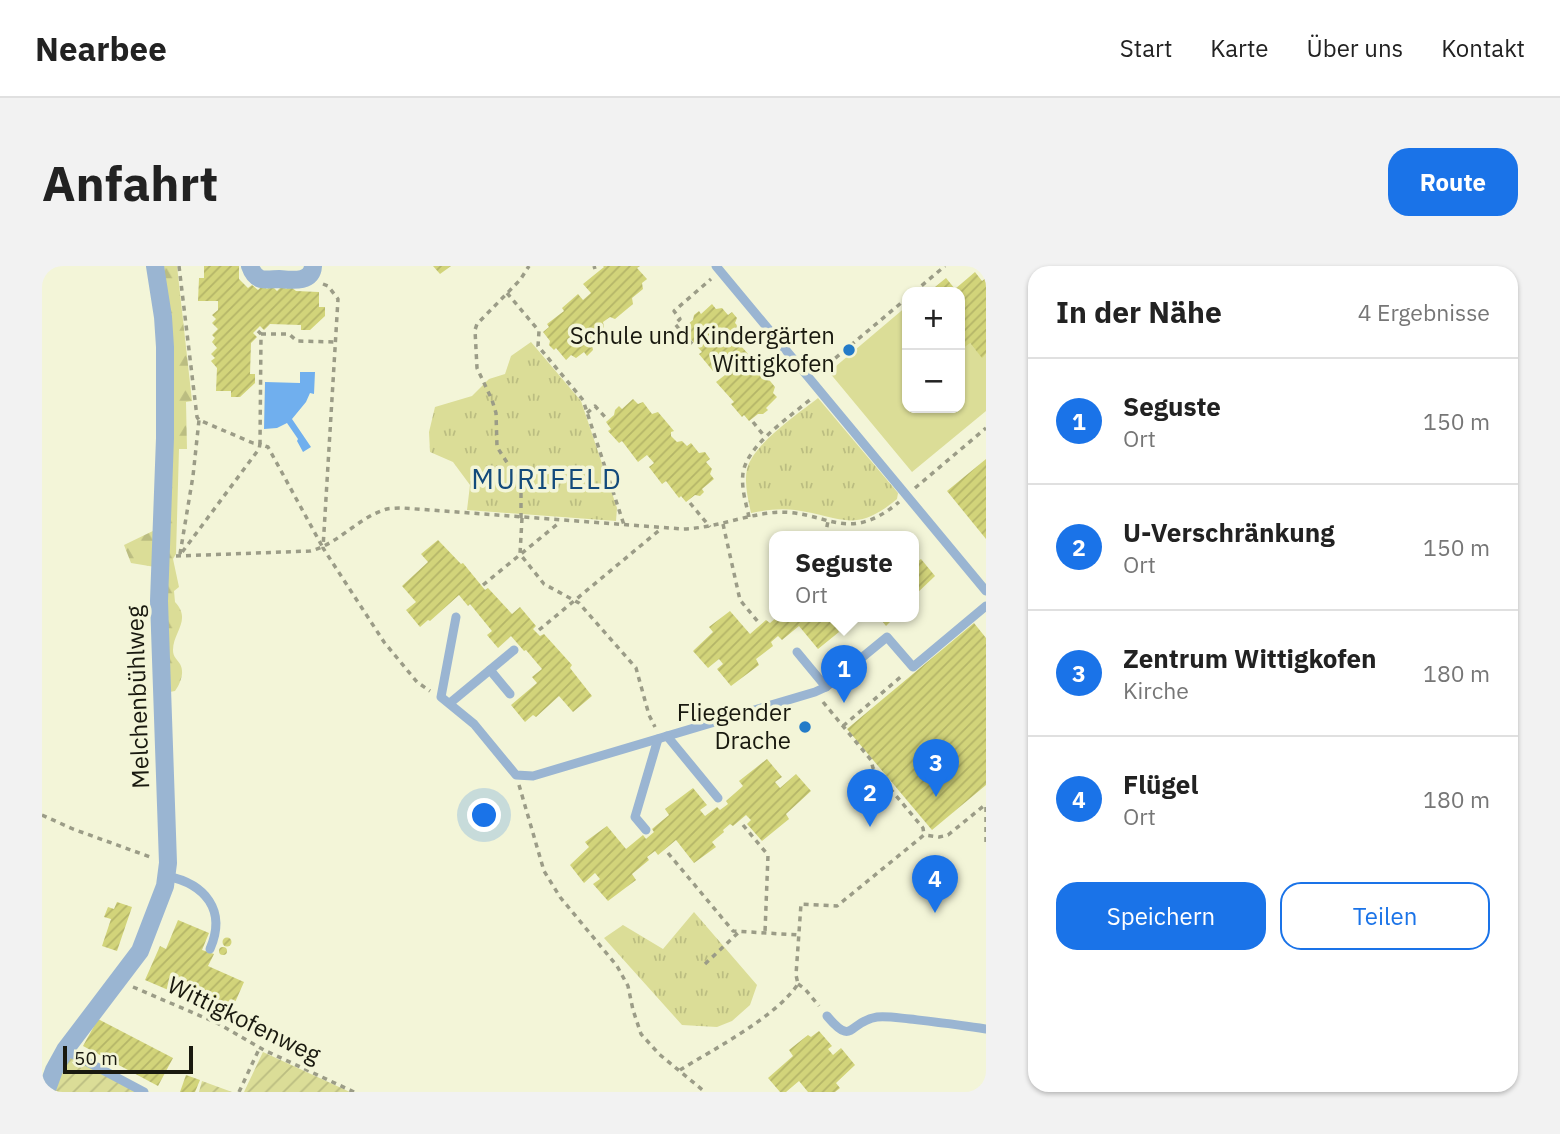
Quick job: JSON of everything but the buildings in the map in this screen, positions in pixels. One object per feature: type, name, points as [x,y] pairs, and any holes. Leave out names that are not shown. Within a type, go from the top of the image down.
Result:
[{"type":"street","name":"Melchenbühlweg","points":[[46,1092],[65,1050],[140,951],[157,910],[167,869],[160,614],[165,347],[155,266]]},
{"type":"street","points":[[250,266],[254,275],[261,279],[299,280],[311,271]]},
{"type":"lane","points":[[718,268],[906,495],[982,577],[986,591]]},
{"type":"lane","points":[[445,700],[474,724],[516,775],[533,775],[814,692],[826,687],[887,637],[913,667],[986,606]]},
{"type":"lane","points":[[445,700],[456,617]]},
{"type":"lane","points":[[445,700],[490,670],[514,650]]},
{"type":"lane","points":[[797,652],[826,687]]},
{"type":"lane","points":[[490,670],[510,694]]},
{"type":"lane","points":[[662,738],[718,798]]},
{"type":"lane","points":[[646,830],[635,817],[662,738]]},
{"type":"lane","points":[[167,869],[198,889],[210,903],[217,929],[210,949]]},
{"type":"lane","points":[[827,1016],[844,1032],[866,1020],[885,1017],[986,1029]]},
{"type":"lane","points":[[65,1050],[144,1092]]},
{"type":"path","points":[[179,266],[196,412],[200,420],[180,556]]},
{"type":"path","points":[[528,266],[520,280],[477,324],[475,330],[477,368],[496,413],[497,447],[521,484],[520,554],[544,584],[579,603],[636,668],[649,715],[662,738]]},
{"type":"path","points":[[920,287],[945,266]]},
{"type":"path","points":[[692,344],[675,324],[680,319],[674,311],[718,268]]},
{"type":"path","points":[[311,271],[338,299],[323,548]]},
{"type":"path","points":[[507,293],[539,331],[538,346],[578,392],[624,525]]},
{"type":"path","points":[[810,379],[902,302]]},
{"type":"path","points":[[180,556],[259,449],[260,332],[289,334],[297,341],[336,342]]},
{"type":"path","points":[[749,517],[743,488],[743,472],[751,453],[821,391]]},
{"type":"path","points":[[587,413],[595,406],[606,418]]},
{"type":"path","points":[[200,420],[268,447],[323,548],[384,642],[418,682],[445,700]]},
{"type":"path","points":[[753,422],[766,438]]},
{"type":"path","points":[[160,556],[310,551],[323,548],[363,520],[387,509],[404,508],[683,529],[710,527],[781,512],[848,524],[867,522],[884,513],[986,428]]},
{"type":"path","points":[[690,503],[710,527]]},
{"type":"path","points":[[483,585],[562,520]]},
{"type":"path","points":[[826,531],[828,521]]},
{"type":"path","points":[[723,524],[740,600],[759,623]]},
{"type":"path","points":[[539,630],[662,528]]},
{"type":"path","points":[[843,726],[913,667]]},
{"type":"path","points":[[814,692],[871,760],[873,768],[923,828],[925,835]]},
{"type":"path","points":[[516,775],[544,871],[560,897],[617,966],[628,986],[640,1034],[659,1054],[705,1092]]},
{"type":"path","points":[[827,1016],[806,989],[798,984],[796,975],[801,904],[837,906],[925,835],[948,835],[986,806]]},
{"type":"path","points":[[986,806],[986,846]]},
{"type":"path","points":[[42,815],[167,869]]},
{"type":"path","points":[[743,825],[768,855],[765,932]]},
{"type":"path","points":[[668,853],[733,931],[799,935]]},
{"type":"path","points":[[705,964],[740,931]]},
{"type":"path","name":"Wittigkofenweg","points":[[118,981],[217,1023],[260,1048],[354,1092]]},
{"type":"path","points":[[680,1070],[761,1020],[798,984]]},
{"type":"path","points":[[239,1092],[260,1048]]},
{"type":"green space","points":[[157,266],[177,266],[192,401],[186,402],[187,449],[179,449],[176,554],[173,559],[179,587],[174,591],[175,602],[180,608],[182,620],[173,652],[180,664],[182,675],[175,691],[164,693],[161,568],[131,563],[124,545],[157,529]]},
{"type":"green space","points":[[965,300],[986,326],[970,343],[982,357],[986,354],[986,411],[912,472],[829,372],[902,310],[902,413],[965,413]]},
{"type":"green space","points":[[531,342],[581,401],[617,508],[616,521],[467,510],[470,485],[453,462],[430,452],[429,432],[435,407],[472,396],[489,379],[505,374],[511,356]]},
{"type":"green space","points":[[818,398],[898,493],[897,499],[869,517],[858,520],[836,519],[789,509],[751,513],[746,480],[751,459],[777,430]]},
{"type":"green space","points":[[694,912],[757,985],[750,1005],[732,1021],[717,1027],[682,1025],[604,938],[623,925],[663,949]]},
{"type":"green space","points":[[263,1052],[350,1092],[244,1092]]},
{"type":"green space","points":[[71,1055],[141,1092],[52,1092]]},
{"type":"green space","points":[[202,1081],[232,1092],[199,1092]]},
{"type":"water","points":[[300,372],[315,372],[314,394],[310,393],[292,419],[311,447],[303,452],[287,423],[277,428],[264,429],[265,382],[300,383]]},
{"type":"place","name":"Schule und Kindergärten Wittigkofen","points":[[849,350]]},
{"type":"place","name":"Seguste","points":[[844,703]]},
{"type":"place","name":"Fliegender Drache","points":[[805,727]]},
{"type":"place","name":"Zentrum Wittigkofen","points":[[936,797]]},
{"type":"place","name":"U-Verschränkung","points":[[870,827]]},
{"type":"place","name":"Flügel","points":[[935,913]]},
{"type":"district","name":"MURIFELD","points":[[547,479]]}]
